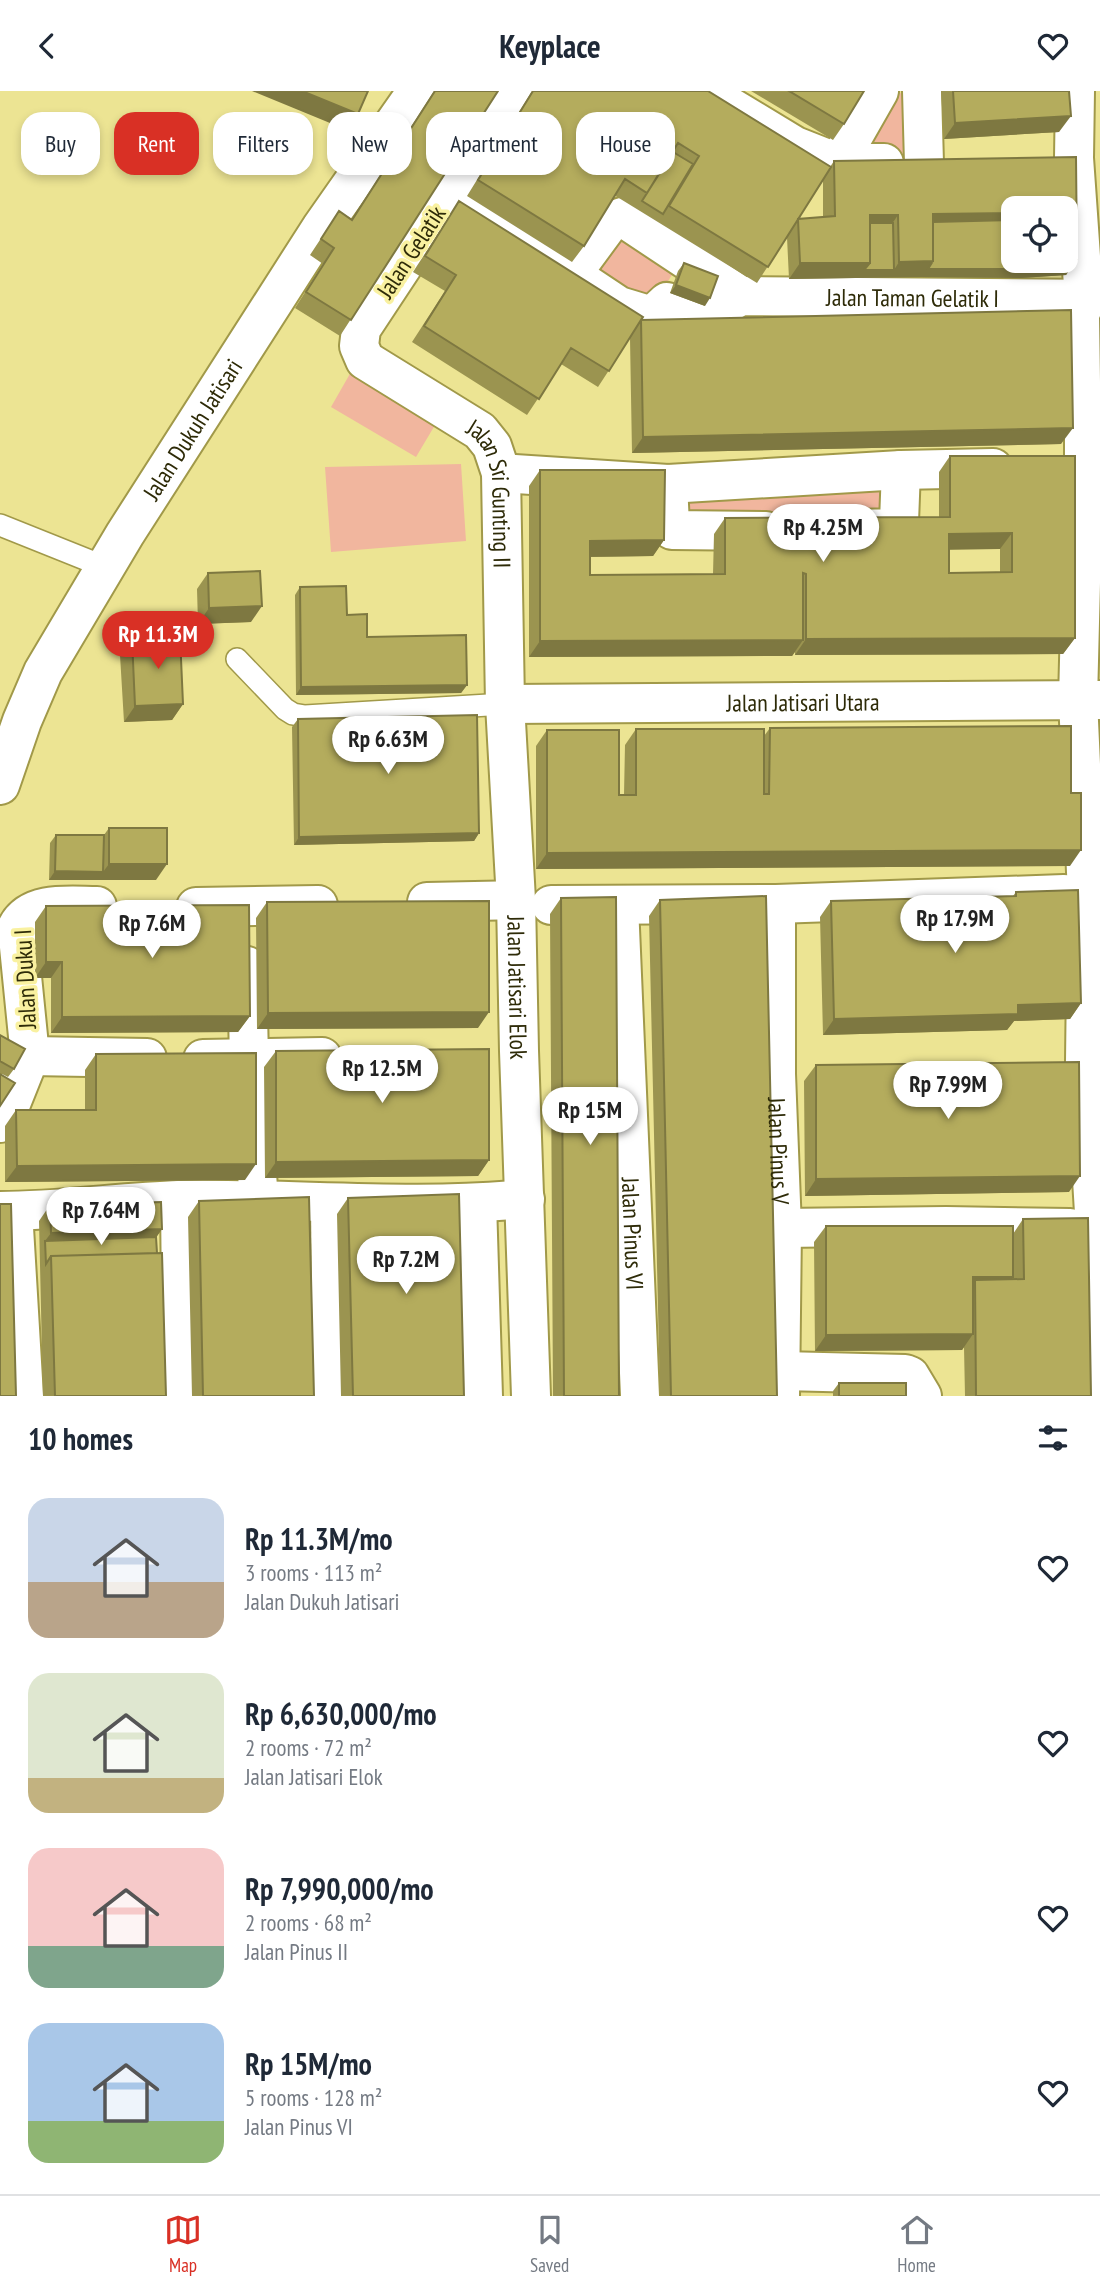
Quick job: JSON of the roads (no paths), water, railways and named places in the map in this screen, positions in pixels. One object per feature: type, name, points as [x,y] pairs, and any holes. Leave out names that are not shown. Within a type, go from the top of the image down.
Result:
[{"type":"street","name":"Jalan Dukuh Jatisari","points":[[0,785],[22,721],[43,672],[105,567],[321,228],[417,91]]},
{"type":"street","name":"Jalan Gelatik","points":[[359,346],[361,329],[518,91]]},
{"type":"street","points":[[704,91],[795,146],[838,163],[938,162],[922,91]]},
{"type":"street","points":[[838,163],[879,91]]},
{"type":"street","points":[[1075,91],[1087,158],[1092,299],[1089,700],[1093,893],[1085,1062],[1098,1229],[1100,1388]]},
{"type":"street","points":[[1033,159],[1087,158]]},
{"type":"street","name":"Jalan Taman Gelatik I","points":[[449,193],[619,306],[652,316],[667,302],[709,314],[741,296],[1092,299]]},
{"type":"street","points":[[572,274],[611,221],[622,217],[741,296]]},
{"type":"street","name":"Jalan Sri Gunting II","points":[[359,346],[365,360],[480,431],[492,446],[500,473],[505,705]]},
{"type":"street","points":[[500,473],[668,484],[901,470],[1092,465]]},
{"type":"street","points":[[668,484],[672,530],[896,528],[899,522],[901,470]]},
{"type":"street","name":"Jalan Jatisari Utara","points":[[505,705],[1089,700]]},
{"type":"street","name":"Jalan Jatisari Elok","points":[[505,705],[534,902],[519,1051],[531,1396]]},
{"type":"street","points":[[394,903],[776,904],[1093,893]]},
{"type":"street","points":[[165,907],[353,904]]},
{"type":"street","name":"Jalan Pinus V","points":[[776,904],[776,1074],[782,1228],[781,1383]]},
{"type":"street","name":"Jalan Pinus VI","points":[[619,905],[640,1396]]},
{"type":"street","name":"Jalan Duku I","points":[[30,1056],[17,927],[22,917],[37,909],[125,907]]},
{"type":"street","points":[[245,907],[249,1060],[259,1202]]},
{"type":"street","points":[[478,1052],[519,1051]]},
{"type":"street","points":[[0,1123],[8,1111],[30,1056],[249,1060],[357,1056]]},
{"type":"street","points":[[1045,1063],[1085,1062]]},
{"type":"street","points":[[776,1074],[816,1073]]},
{"type":"street","points":[[24,1396],[6,1211],[180,1200],[330,1204],[477,1203],[525,1199]]},
{"type":"street","points":[[180,1200],[182,1396]]},
{"type":"street","points":[[477,1203],[483,1396]]},
{"type":"street","points":[[330,1204],[332,1396]]},
{"type":"street","points":[[782,1228],[946,1226],[1098,1229]]},
{"type":"street","points":[[781,1383],[905,1374],[910,1376],[922,1396]]},
{"type":"lane","points":[[0,525],[105,567]]},
{"type":"lane","points":[[237,659],[293,715],[505,705]]}]
